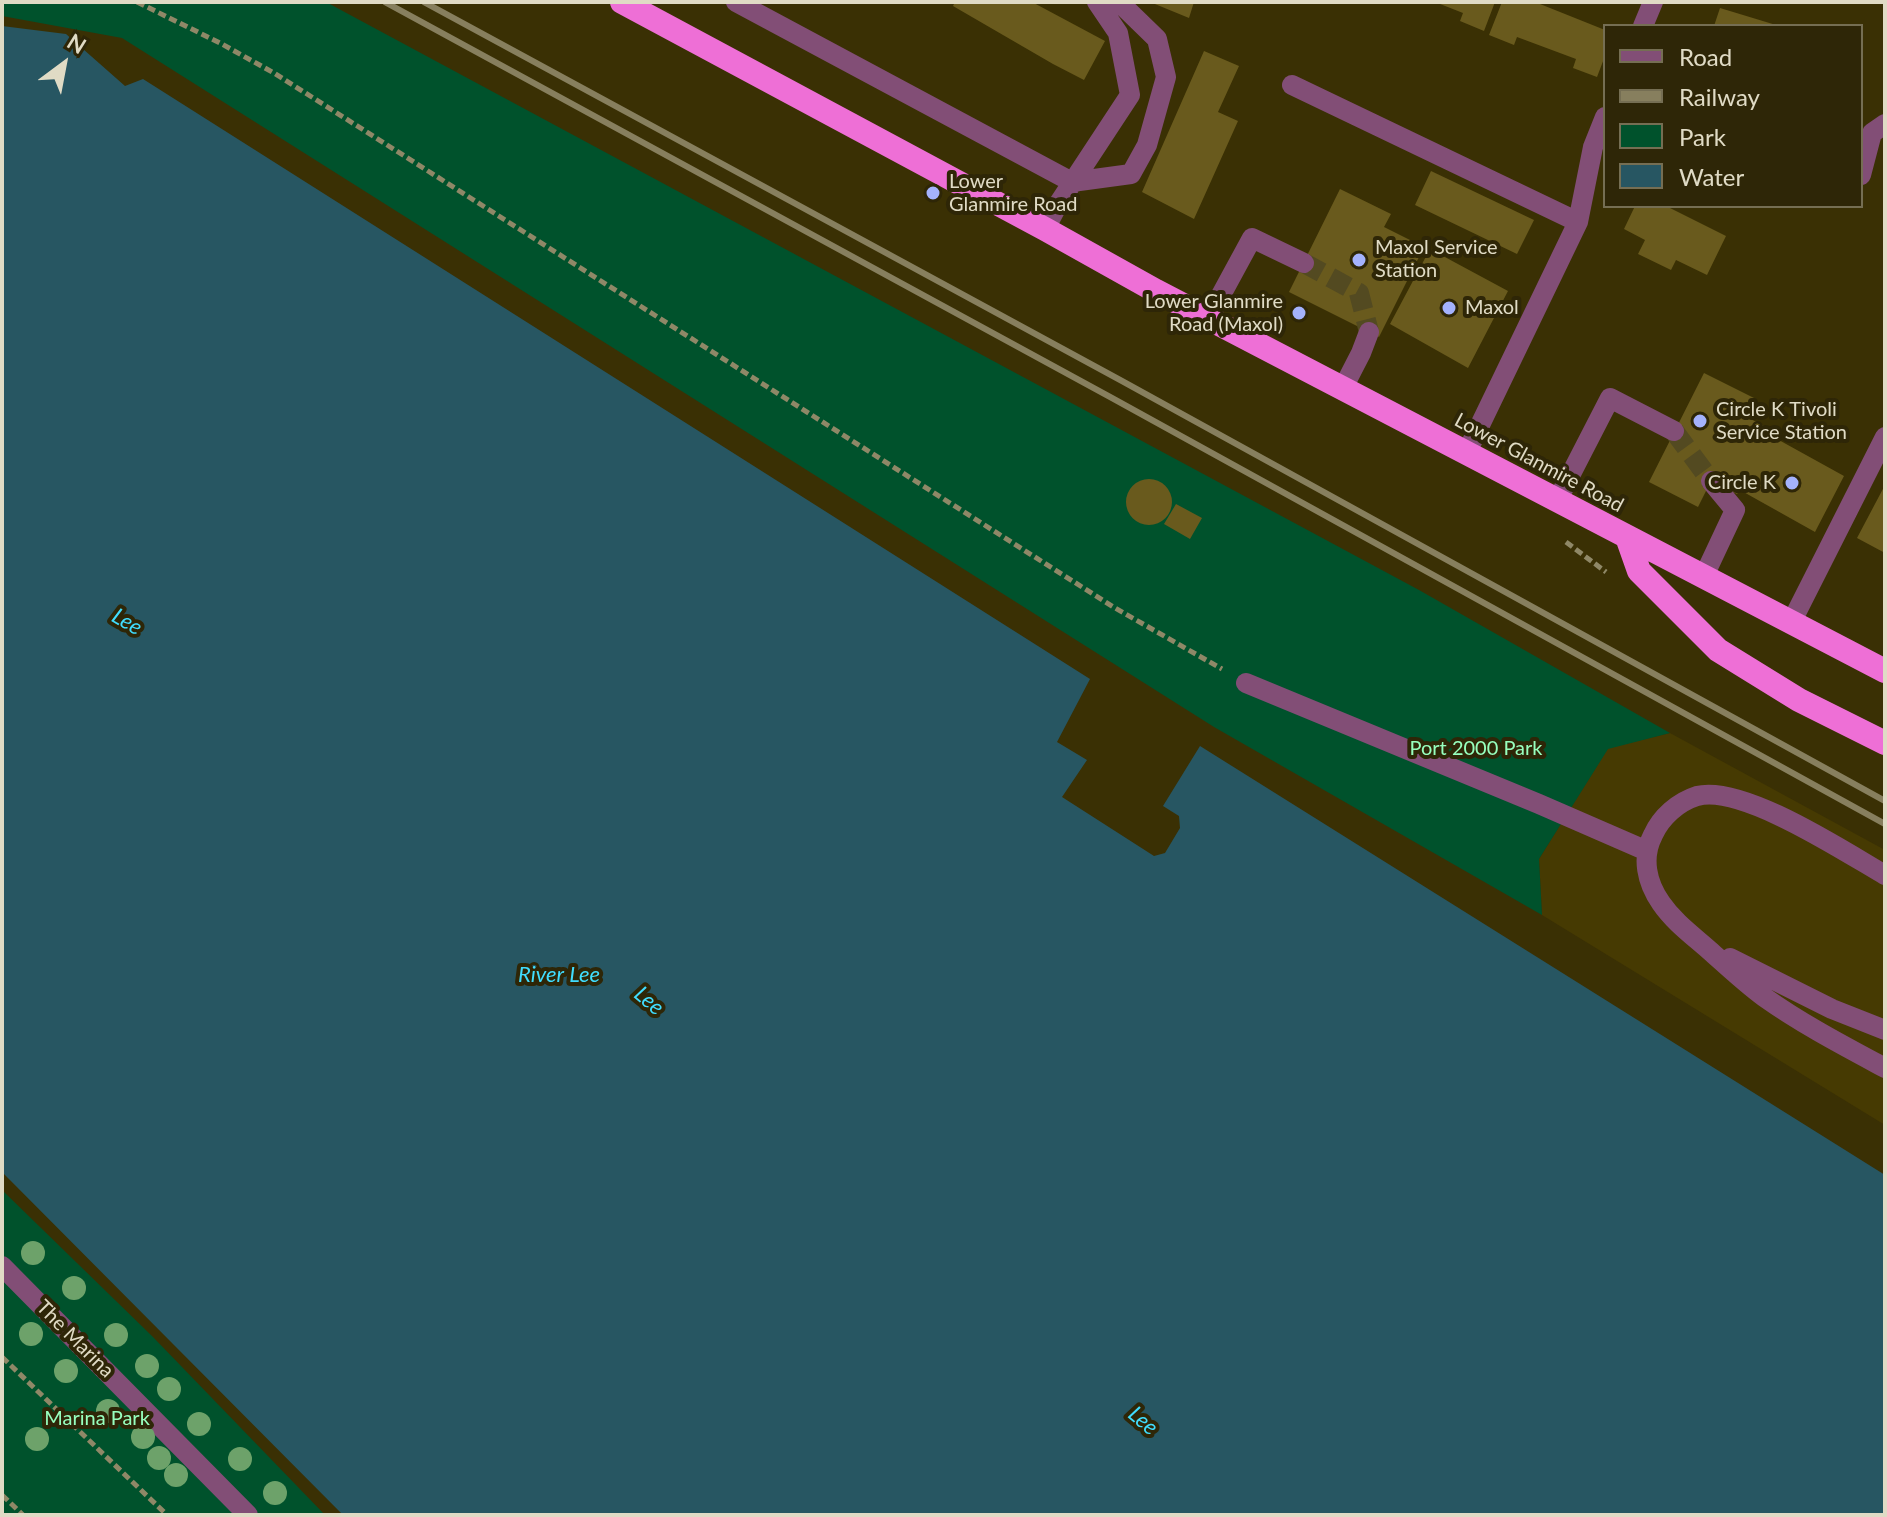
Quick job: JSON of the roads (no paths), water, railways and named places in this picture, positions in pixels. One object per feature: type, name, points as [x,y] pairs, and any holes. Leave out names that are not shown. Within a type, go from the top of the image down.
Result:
[{"type":"highway","name":"Lower Glanmire Road","points":[[622,2],[1208,319],[1885,671]]},
{"type":"highway","points":[[1627,537],[1639,571],[1718,650],[1799,700],[1885,743]]},
{"type":"street","points":[[736,2],[763,8],[1072,182],[1131,174],[1147,145],[1166,77],[1157,39],[1119,2]]},
{"type":"street","points":[[1045,229],[1130,95],[1118,33],[1097,2]]},
{"type":"street","points":[[1644,24],[1653,2]]},
{"type":"street","points":[[1292,85],[1578,222]]},
{"type":"street","points":[[1467,452],[1578,222],[1593,147],[1603,122]]},
{"type":"street","points":[[1863,167],[1872,133],[1885,124]]},
{"type":"street","points":[[1208,319],[1252,238],[1304,263]]},
{"type":"street","points":[[1343,388],[1369,332]]},
{"type":"street","points":[[1557,501],[1610,398],[1674,431]]},
{"type":"street","points":[[1791,623],[1885,437]]},
{"type":"street","points":[[1704,576],[1735,510],[1711,481]]},
{"type":"street","points":[[1246,683],[1647,851]]},
{"type":"street","points":[[1885,875],[1799,825],[1769,811],[1719,795],[1699,795],[1680,804],[1665,816],[1653,834],[1647,851],[1646,869],[1652,889],[1671,916],[1762,996],[1885,1068]]},
{"type":"street","points":[[1702,944],[1832,1009],[1885,1030]]},
{"type":"street","name":"The Marina","points":[[2,1266],[248,1515]]},
{"type":"water","name":"River Lee","points":[[2,26],[66,34],[125,86],[143,79],[1090,679],[1057,742],[1087,760],[1062,797],[1154,856],[1165,853],[1180,828],[1179,816],[1163,806],[1200,746],[1885,1175],[1885,1515],[343,1515],[2,1172]]},
{"type":"tunnel","points":[[1304,263],[1359,293],[1369,332]]},
{"type":"tunnel","points":[[1674,431],[1711,481]]},
{"type":"railway","points":[[385,2],[1885,824]]},
{"type":"railway","points":[[424,2],[1885,801]]},
{"type":"place","name":"Lower Glanmire Road","points":[[933,193]]},
{"type":"place","name":"Maxol Service Station","points":[[1359,260]]},
{"type":"place","name":"Maxol","points":[[1449,308]]},
{"type":"place","name":"Lower Glanmire Road (Maxol)","points":[[1299,313]]},
{"type":"place","name":"Circle K Tivoli Service Station","points":[[1700,421]]},
{"type":"place","name":"Circle K","points":[[1792,483]]},
{"type":"water label","name":"Lee","points":[[127,622]]},
{"type":"water label","name":"Lee","points":[[649,1001]]},
{"type":"water label","name":"Lee","points":[[1143,1421]]},
{"type":"park label","name":"Port 2000 Park","points":[[1476,749]]},
{"type":"park label","name":"Marina Park","points":[[97,1419]]}]
